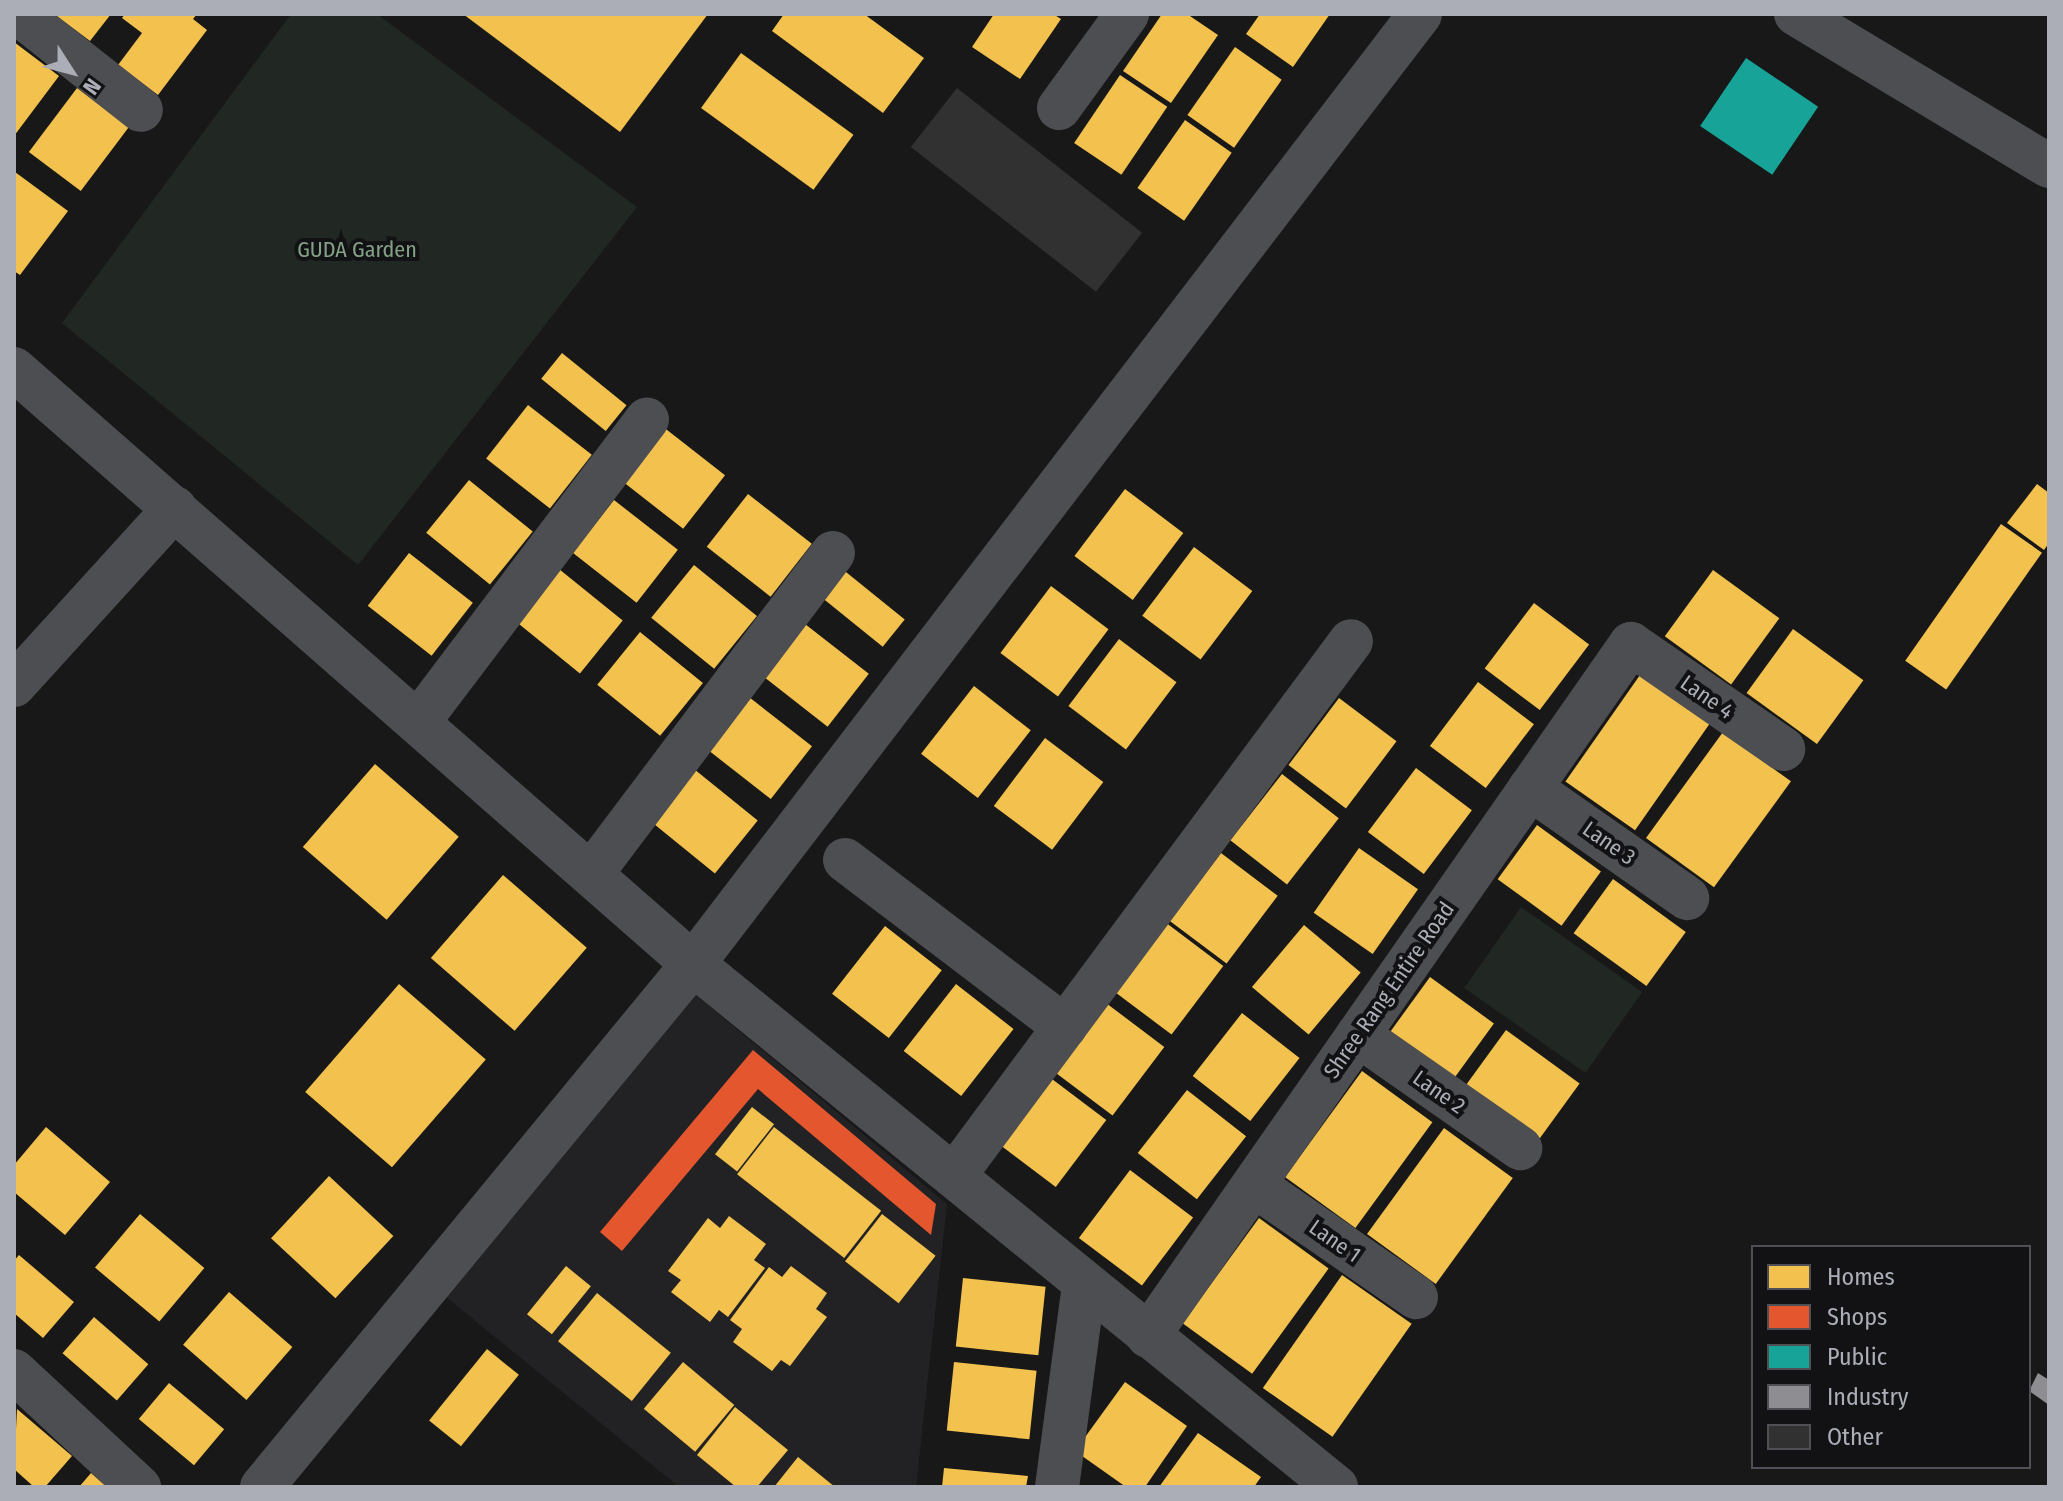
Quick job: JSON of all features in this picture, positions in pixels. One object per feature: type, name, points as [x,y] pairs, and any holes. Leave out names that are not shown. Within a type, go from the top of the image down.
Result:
[{"type":"street","points":[[19,14],[141,110]]},
{"type":"street","points":[[1059,108],[1127,14]]},
{"type":"street","points":[[262,1487],[693,964],[1420,14]]},
{"type":"street","points":[[1796,14],[2049,166]]},
{"type":"street","points":[[14,369],[693,964],[1336,1487]]},
{"type":"street","points":[[419,721],[647,419]]},
{"type":"street","points":[[14,685],[175,508]]},
{"type":"street","points":[[591,874],[833,553]]},
{"type":"street","points":[[954,1176],[1351,641]]},
{"type":"street","name":"Lane 4","points":[[1631,644],[1783,749]]},
{"type":"street","name":"Shree Rang Entire Road","points":[[1148,1336],[1631,644]]},
{"type":"street","name":"Lane 3","points":[[1530,788],[1687,898]]},
{"type":"street","points":[[845,860],[1065,1027]]},
{"type":"street","name":"Lane 2","points":[[1358,1035],[1520,1148]]},
{"type":"street","name":"Lane 1","points":[[1254,1185],[1416,1297]]},
{"type":"street","points":[[1057,1487],[1084,1284]]},
{"type":"street","points":[[14,1371],[139,1487]]},
{"type":"shaded area","points":[[691,991],[947,1204],[916,1487],[679,1487],[441,1293]]},
{"type":"green space","name":"GUDA Garden","points":[[291,14],[377,14],[637,207],[358,565],[62,323]]},
{"type":"green space","points":[[1521,907],[1642,992],[1585,1073],[1464,988]]},
{"type":"building: Homes","points":[[54,14],[111,14],[90,41]]},
{"type":"building: Homes","points":[[125,14],[197,14],[193,19],[207,30],[158,95],[118,65],[142,33],[122,18]]},
{"type":"building: Homes","points":[[463,14],[708,14],[620,132]]},
{"type":"building: Homes","points":[[784,14],[864,14],[924,58],[883,113],[772,31]]},
{"type":"building: Homes","points":[[994,14],[1053,14],[1061,19],[1020,79],[972,47]]},
{"type":"building: Homes","points":[[1162,14],[1187,14],[1218,35],[1171,103],[1123,71]]},
{"type":"building: Homes","points":[[1260,14],[1330,14],[1293,67],[1246,34]]},
{"type":"building: Homes","points":[[14,42],[59,76],[14,136]]},
{"type":"building: Homes","points":[[1235,47],[1282,80],[1234,148],[1187,115]]},
{"type":"building: Homes","points":[[741,53],[853,135],[813,190],[701,108]]},
{"type":"building: Homes","points":[[1120,75],[1167,107],[1121,175],[1074,143]]},
{"type":"building: Homes","points":[[77,88],[129,127],[81,191],[29,152]]},
{"type":"building: Homes","points":[[1185,120],[1232,153],[1184,221],[1137,188]]},
{"type":"building: Homes","points":[[15,172],[68,211],[20,275],[14,271]]},
{"type":"building: Homes","points":[[562,353],[627,405],[606,431],[541,379]]},
{"type":"building: Homes","points":[[528,405],[592,455],[550,508],[486,459]]},
{"type":"building: Homes","points":[[662,426],[725,475],[683,529],[620,480]]},
{"type":"building: Homes","points":[[469,480],[533,532],[490,584],[426,533]]},
{"type":"building: Homes","points":[[2037,484],[2049,493],[2049,543],[2044,550],[2007,523]]},
{"type":"building: Homes","points":[[1125,489],[1183,533],[1133,600],[1074,556]]},
{"type":"building: Homes","points":[[748,494],[812,544],[771,597],[707,547]]},
{"type":"building: Homes","points":[[614,500],[678,550],[637,603],[573,553]]},
{"type":"building: Homes","points":[[2001,524],[2042,553],[1946,689],[1905,661]]},
{"type":"building: Homes","points":[[1194,547],[1252,591],[1201,660],[1142,616]]},
{"type":"building: Homes","points":[[409,553],[473,603],[432,656],[368,606]]},
{"type":"building: Homes","points":[[694,565],[757,616],[714,669],[651,618]]},
{"type":"building: Homes","points":[[841,568],[905,620],[883,647],[819,595]]},
{"type":"building: Homes","points":[[559,569],[623,621],[580,673],[516,622]]},
{"type":"building: Homes","points":[[1713,570],[1779,618],[1731,685],[1665,636]]},
{"type":"building: Homes","points":[[1051,586],[1109,629],[1058,696],[1000,653]]},
{"type":"building: Homes","points":[[1534,603],[1589,645],[1540,710],[1485,668]]},
{"type":"building: Homes","points":[[805,624],[869,674],[828,727],[764,677]]},
{"type":"building: Homes","points":[[1793,629],[1863,680],[1817,744],[1747,693]]},
{"type":"building: Homes","points":[[640,632],[703,683],[660,736],[597,685]]},
{"type":"building: Homes","points":[[1119,639],[1177,682],[1126,749],[1068,706]]},
{"type":"building: Homes","points":[[1640,675],[1710,724],[1635,830],[1565,781]]},
{"type":"building: Homes","points":[[1478,682],[1534,724],[1486,788],[1430,746]]},
{"type":"building: Homes","points":[[974,686],[1031,730],[978,798],[921,754]]},
{"type":"building: Homes","points":[[749,697],[812,746],[771,799],[708,750]]},
{"type":"building: Homes","points":[[1339,698],[1397,741],[1346,808],[1288,765]]},
{"type":"building: Homes","points":[[1723,732],[1791,781],[1714,887],[1646,838]]},
{"type":"building: Homes","points":[[1045,738],[1103,782],[1052,850],[994,806]]},
{"type":"building: Homes","points":[[375,764],[459,837],[387,920],[303,847]]},
{"type":"building: Homes","points":[[1416,768],[1472,810],[1424,874],[1368,832]]},
{"type":"building: Homes","points":[[694,769],[758,821],[715,873],[651,822]]},
{"type":"building: Homes","points":[[1282,774],[1339,818],[1287,885],[1230,840]]},
{"type":"building: Homes","points":[[1537,825],[1601,871],[1562,926],[1498,879]]},
{"type":"building: Homes","points":[[1359,848],[1418,889],[1373,954],[1314,913]]},
{"type":"building: Homes","points":[[1221,853],[1278,896],[1227,964],[1170,921]]},
{"type":"building: Homes","points":[[503,875],[587,948],[515,1031],[431,958]]},
{"type":"building: Homes","points":[[1613,879],[1686,932],[1646,986],[1574,933]]},
{"type":"building: Homes","points":[[1165,922],[1223,966],[1172,1035],[1113,991]]},
{"type":"building: Homes","points":[[1304,925],[1361,973],[1309,1035],[1252,987]]},
{"type":"building: Homes","points":[[885,926],[942,970],[889,1038],[832,994]]},
{"type":"building: Homes","points":[[1430,977],[1494,1023],[1455,1078],[1391,1031]]},
{"type":"building: Homes","points":[[399,984],[486,1059],[392,1167],[305,1092]]},
{"type":"building: Homes","points":[[956,984],[1014,1029],[961,1096],[904,1051]]},
{"type":"building: Homes","points":[[1106,1003],[1164,1047],[1113,1116],[1054,1072]]},
{"type":"building: Homes","points":[[1242,1013],[1300,1058],[1250,1121],[1193,1076]]},
{"type":"building: Homes","points":[[1506,1030],[1580,1083],[1540,1139],[1466,1085]]},
{"type":"building: Homes","points":[[1362,1071],[1432,1122],[1355,1228],[1285,1177]]},
{"type":"building: Homes","points":[[1048,1076],[1106,1120],[1056,1187],[997,1143]]},
{"type":"building: Homes","points":[[1187,1090],[1246,1136],[1197,1199],[1138,1153]]},
{"type":"building: Homes","points":[[752,1107],[774,1124],[737,1172],[715,1154]]},
{"type":"building: Homes","points":[[46,1127],[110,1182],[65,1235],[14,1192],[14,1165]]},
{"type":"building: Homes","points":[[774,1127],[881,1211],[844,1258],[737,1174]]},
{"type":"building: Homes","points":[[1444,1128],[1513,1178],[1436,1284],[1367,1234]]},
{"type":"building: Homes","points":[[1130,1170],[1193,1218],[1142,1285],[1079,1238]]},
{"type":"building: Homes","points":[[329,1176],[393,1236],[335,1298],[271,1238]]},
{"type":"building: Homes","points":[[140,1214],[204,1268],[159,1322],[95,1268]]},
{"type":"building: Homes","points":[[882,1214],[936,1256],[899,1303],[845,1261]]},
{"type":"building: Homes","points":[[729,1216],[766,1244],[754,1260],[765,1268],[728,1317],[719,1310],[710,1322],[671,1292],[681,1280],[668,1271],[708,1218],[720,1228]]},
{"type":"building: Homes","points":[[1259,1218],[1329,1269],[1252,1374],[1183,1323]]},
{"type":"building: Homes","points":[[19,1255],[74,1302],[43,1338],[14,1313],[14,1261]]},
{"type":"building: Homes","points":[[566,1266],[591,1286],[552,1334],[527,1314]]},
{"type":"building: Homes","points":[[791,1266],[827,1293],[816,1309],[827,1317],[790,1366],[781,1360],[772,1371],[733,1342],[742,1329],[730,1320],[769,1267],[782,1277]]},
{"type":"building: Homes","points":[[1342,1275],[1412,1324],[1332,1437],[1263,1388]]},
{"type":"building: Homes","points":[[963,1278],[1046,1287],[1038,1355],[956,1347]]},
{"type":"building: Homes","points":[[229,1292],[292,1347],[246,1400],[183,1345]]},
{"type":"building: Homes","points":[[597,1293],[671,1353],[632,1401],[558,1341]]},
{"type":"building: Homes","points":[[94,1317],[148,1364],[117,1400],[63,1353]]},
{"type":"building: Homes","points":[[487,1349],[519,1375],[461,1446],[429,1420]]},
{"type":"building: Homes","points":[[683,1362],[734,1405],[695,1452],[644,1409]]},
{"type":"building: Homes","points":[[954,1362],[1037,1371],[1029,1439],[947,1431]]},
{"type":"building: Homes","points":[[1125,1382],[1187,1426],[1145,1487],[1126,1487],[1075,1451]]},
{"type":"building: Homes","points":[[169,1383],[224,1429],[194,1465],[139,1419]]},
{"type":"building: Homes","points":[[735,1407],[788,1450],[757,1487],[736,1487],[697,1455]]},
{"type":"building: Homes","points":[[17,1409],[72,1456],[45,1487],[34,1487],[14,1469]]},
{"type":"building: Homes","points":[[1198,1433],[1261,1477],[1254,1487],[1159,1487]]},
{"type":"building: Homes","points":[[798,1457],[835,1487],[774,1487]]},
{"type":"building: Homes","points":[[944,1468],[1028,1476],[1026,1487],[942,1487]]},
{"type":"building: Homes","points":[[91,1473],[107,1487],[79,1487]]},
{"type":"building: Shops","points":[[753,1050],[936,1204],[931,1235],[758,1089],[622,1251],[600,1232]]},
{"type":"building: Public","points":[[1746,58],[1818,107],[1772,175],[1700,126]]},
{"type":"building: Industry","points":[[2038,1373],[2049,1380],[2049,1405],[2031,1392]]},
{"type":"building: Other","points":[[957,88],[1142,233],[1096,292],[911,147]]}]
